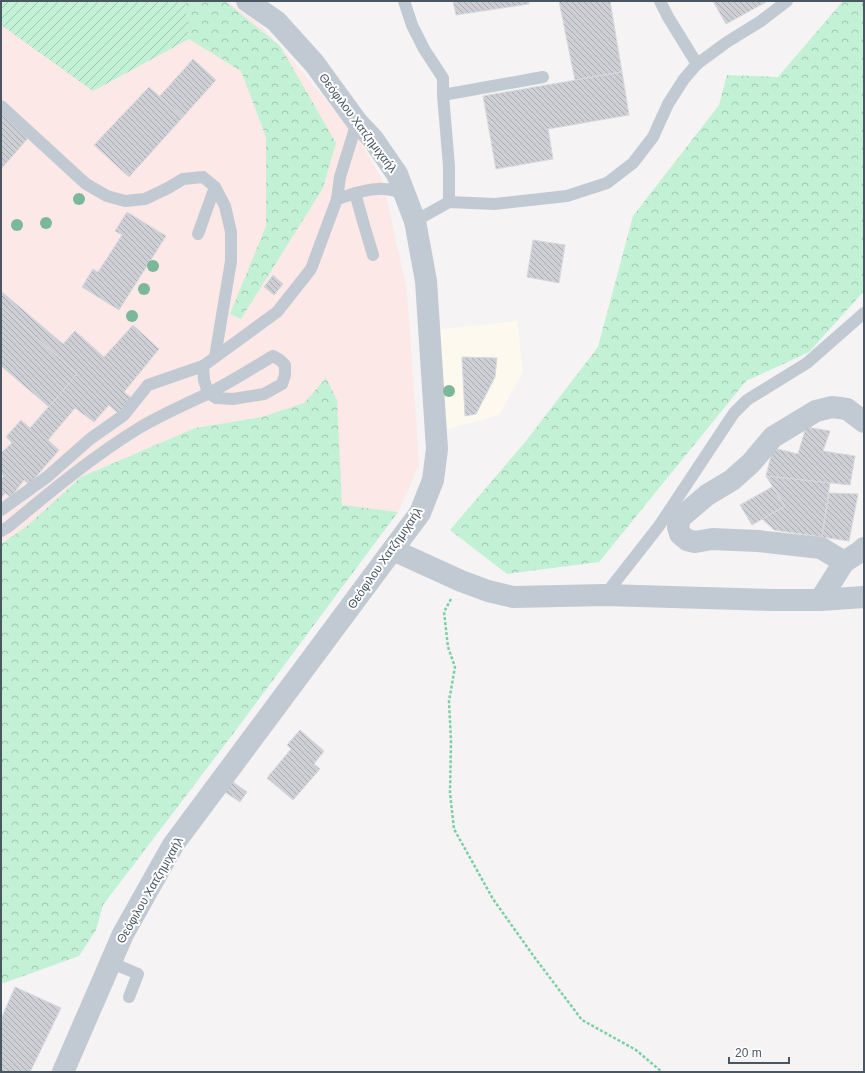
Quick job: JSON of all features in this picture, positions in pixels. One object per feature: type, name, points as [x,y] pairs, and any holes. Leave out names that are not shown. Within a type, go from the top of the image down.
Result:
[{"type":"street","name":"Θεόφιλου Χατζημιχαήλ","points":[[63,1072],[123,934],[173,845],[420,513],[433,480],[437,449],[426,281],[415,221],[404,192],[397,174],[373,139],[357,122],[314,63],[276,21],[247,1]]},
{"type":"street","points":[[844,562],[820,548],[758,541],[712,540],[695,542],[687,540],[680,534],[678,527],[680,518],[707,494],[732,480],[750,463],[773,437],[816,411],[832,407],[847,409],[864,422]]},
{"type":"street","points":[[820,600],[844,562],[864,548]]},
{"type":"street","points":[[393,550],[461,581],[488,591],[513,597],[605,595],[772,600],[864,598]]},
{"type":"lane","points":[[404,1],[412,25],[424,49],[443,78],[449,166],[449,202]]},
{"type":"lane","points":[[660,1],[668,17],[697,64]]},
{"type":"lane","points":[[415,221],[449,202],[495,204],[567,196],[607,183],[633,163],[653,137],[668,104],[684,79],[697,64],[787,1]]},
{"type":"lane","points":[[443,95],[543,77]]},
{"type":"lane","points":[[1,106],[86,184],[107,196],[125,201],[146,199],[182,180],[203,177],[216,187],[225,206],[232,232],[231,261],[215,357]]},
{"type":"lane","points":[[1,510],[47,477],[90,439],[124,415],[148,385],[203,366],[277,312],[311,269],[337,199],[340,177],[357,122]]},
{"type":"lane","points":[[198,234],[216,187]]},
{"type":"lane","points":[[337,199],[355,193],[380,188],[404,192]]},
{"type":"lane","points":[[355,193],[374,255]]},
{"type":"lane","points":[[605,595],[659,526],[734,413],[747,400],[807,363],[864,314]]},
{"type":"lane","points":[[1,531],[99,455],[162,416],[208,393],[273,356],[285,365],[285,375],[282,384],[264,394],[233,400],[216,398],[208,393],[204,380],[203,366]]},
{"type":"lane","points":[[110,962],[138,974],[129,997]]},
{"type":"path","points":[[461,581],[444,612],[448,646],[455,667],[449,701],[451,741],[450,793],[454,829],[493,899],[582,1020],[636,1050],[662,1072]]},
{"type":"shaded area","points":[[1,1],[227,1],[259,24],[280,46],[359,139],[383,182],[407,291],[419,465],[398,512],[342,506],[325,379],[304,403],[262,417],[195,428],[81,477],[27,526],[1,544]]},
{"type":"shaded area","points":[[517,321],[523,372],[499,415],[446,430],[437,330]]},
{"type":"green space","points":[[1,1],[185,1],[189,39],[93,91],[1,25]]},
{"type":"green space","points":[[185,1],[225,1],[280,46],[336,143],[323,188],[241,319],[230,314],[266,226],[266,137],[241,71],[189,39]]},
{"type":"green space","points":[[843,1],[864,1],[864,291],[809,352],[746,381],[599,562],[507,574],[450,530],[526,441],[598,347],[633,216],[719,105],[727,75],[778,77]]},
{"type":"green space","points":[[326,378],[337,400],[342,505],[398,512],[236,730],[103,905],[96,930],[79,956],[1,984],[1,544],[27,526],[81,477],[195,428],[262,417],[304,403]]},
{"type":"building","points":[[453,1],[529,1],[529,4],[456,15]]},
{"type":"building","points":[[559,1],[610,1],[622,72],[575,80]]},
{"type":"building","points":[[713,1],[766,1],[766,2],[726,24]]},
{"type":"building","points":[[193,59],[216,80],[183,117],[160,96]]},
{"type":"building","points":[[622,72],[629,115],[548,129],[553,159],[496,169],[483,96]]},
{"type":"building","points":[[149,87],[183,117],[129,177],[94,145]]},
{"type":"building","points":[[1,114],[29,137],[1,169]]},
{"type":"building","points":[[127,212],[166,236],[119,310],[82,287],[93,269],[98,272],[122,235],[115,231]]},
{"type":"building","points":[[533,240],[565,245],[559,283],[527,277]]},
{"type":"building","points":[[273,275],[283,284],[274,295],[264,287]]},
{"type":"building","points":[[1,291],[63,344],[75,331],[104,357],[133,325],[159,349],[124,392],[132,398],[118,413],[109,405],[94,422],[75,408],[48,440],[59,450],[29,485],[24,480],[11,497],[5,493],[1,498],[1,479],[4,476],[1,474],[1,453],[12,443],[6,437],[21,420],[30,428],[77,374],[1,306]]},
{"type":"building","points":[[1,306],[77,374],[49,407],[1,366]]},
{"type":"building","points":[[462,357],[497,358],[495,377],[476,414],[465,416]]},
{"type":"building","points":[[806,427],[830,431],[823,451],[855,456],[850,485],[766,476],[773,448],[798,454]]},
{"type":"building","points":[[766,476],[830,483],[822,537],[774,530],[762,519],[785,506]]},
{"type":"building","points":[[772,487],[785,506],[752,525],[740,505]]},
{"type":"building","points":[[829,493],[858,494],[849,541],[822,537]]},
{"type":"building","points":[[300,730],[324,751],[314,764],[320,769],[293,800],[267,778],[291,749],[287,745]]},
{"type":"building","points":[[233,782],[247,792],[240,802],[225,792]]},
{"type":"building","points":[[15,987],[61,1008],[30,1072],[1,1072],[1,1019]]}]
